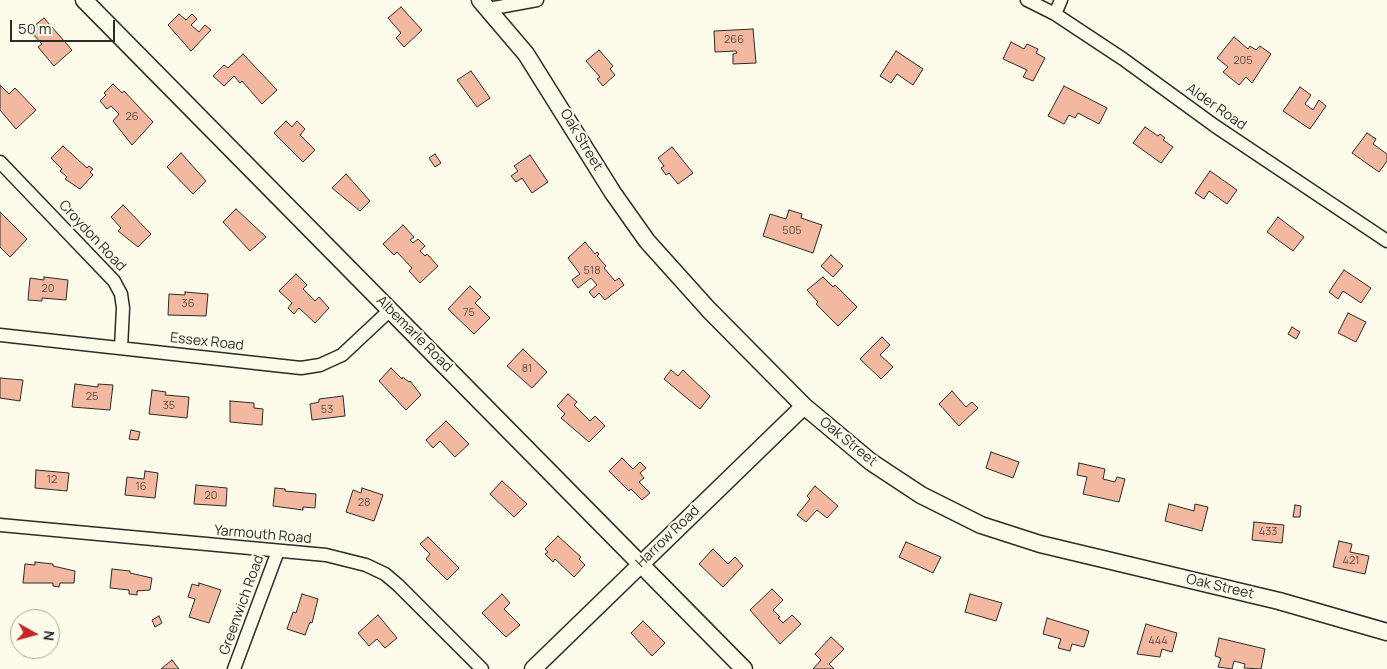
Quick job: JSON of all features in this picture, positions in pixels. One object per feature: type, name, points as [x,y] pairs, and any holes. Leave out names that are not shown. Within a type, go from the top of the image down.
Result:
[{"type":"street","name":"Albemarle Road","points":[[84,0],[744,669]]},
{"type":"street","points":[[484,4],[537,0]]},
{"type":"street","name":"Alder Road","points":[[1027,0],[1055,14],[1123,59],[1215,126],[1387,241]]},
{"type":"street","points":[[1055,14],[1061,0]]},
{"type":"street","name":"Oak Street","points":[[484,4],[526,54],[613,193],[647,241],[709,310],[804,406],[871,462],[921,495],[981,525],[1040,544],[1279,601],[1387,632]]},
{"type":"street","name":"Croydon Road","points":[[0,162],[114,281],[121,294],[123,308],[121,348]]},
{"type":"street","name":"Essex Road","points":[[0,335],[301,368],[320,365],[342,355],[390,310]]},
{"type":"street","name":"Harrow Road","points":[[533,669],[804,406]]},
{"type":"street","name":"Yarmouth Road","points":[[0,525],[347,559],[385,574],[482,669]]},
{"type":"street","name":"Greenwich Road","points":[[234,669],[278,551]]},
{"type":"building","points":[[401,7],[422,30],[404,47],[396,38],[401,33],[388,18]]},
{"type":"building","points":[[179,14],[186,20],[192,14],[197,19],[191,25],[199,32],[205,25],[211,30],[191,51],[168,25]]},
{"type":"building","points":[[44,18],[72,50],[54,66],[38,47],[42,44],[29,30]]},
{"type":"building","points":[[753,29],[756,63],[733,64],[733,54],[737,53],[736,51],[715,52],[714,31]]},
{"type":"building","points":[[1234,37],[1248,49],[1250,46],[1256,50],[1260,46],[1271,54],[1252,83],[1246,77],[1239,85],[1223,72],[1228,67],[1217,58]]},
{"type":"building","points":[[1011,42],[1024,49],[1027,44],[1038,49],[1036,53],[1045,58],[1033,81],[1023,77],[1027,70],[1003,59]]},
{"type":"building","points":[[599,50],[613,66],[610,69],[615,75],[603,86],[597,79],[600,77],[586,61]]},
{"type":"building","points":[[896,51],[923,69],[913,85],[897,74],[891,83],[880,76]]},
{"type":"building","points":[[243,54],[277,90],[262,104],[242,81],[240,83],[234,76],[224,86],[213,76],[224,65],[228,68]]},
{"type":"building","points":[[471,71],[490,98],[477,107],[457,80]]},
{"type":"building","points":[[113,84],[122,93],[124,91],[153,122],[132,145],[113,121],[119,114],[111,106],[107,109],[100,101],[106,95],[104,93]]},
{"type":"building","points":[[0,85],[9,94],[15,88],[36,110],[16,129],[0,110]]},
{"type":"building","points":[[1064,86],[1107,108],[1099,124],[1078,113],[1075,118],[1069,115],[1064,124],[1048,116]]},
{"type":"building","points":[[1300,87],[1311,95],[1305,104],[1313,110],[1319,100],[1326,106],[1310,129],[1283,111]]},
{"type":"building","points":[[286,121],[292,127],[297,121],[305,129],[300,135],[315,150],[303,162],[274,133]]},
{"type":"building","points":[[1145,127],[1158,136],[1160,134],[1165,138],[1163,140],[1173,147],[1161,163],[1133,143]]},
{"type":"building","points":[[1367,133],[1376,139],[1373,144],[1387,154],[1387,161],[1379,172],[1352,153]]},
{"type":"building","points":[[63,146],[87,168],[89,166],[93,169],[90,172],[93,175],[80,189],[65,179],[67,177],[60,171],[62,169],[51,158]]},
{"type":"building","points":[[672,147],[693,173],[678,184],[669,173],[666,175],[661,168],[664,166],[658,158]]},
{"type":"building","points":[[181,153],[206,181],[193,194],[167,167]]},
{"type":"building","points":[[435,154],[441,163],[435,167],[429,158]]},
{"type":"building","points":[[530,155],[548,182],[532,193],[522,178],[516,182],[511,176],[518,171],[514,166]]},
{"type":"building","points":[[1210,171],[1237,190],[1227,204],[1209,191],[1204,199],[1195,193]]},
{"type":"building","points":[[346,174],[370,201],[360,211],[332,188]]},
{"type":"building","points":[[123,205],[151,234],[138,247],[118,231],[121,228],[111,217]]},
{"type":"building","points":[[236,209],[266,237],[250,251],[223,222]]},
{"type":"building","points":[[789,210],[802,214],[801,218],[822,225],[813,253],[763,236],[770,214],[786,219]]},
{"type":"building","points":[[0,212],[27,239],[10,257],[0,247]]},
{"type":"building","points":[[1278,217],[1304,237],[1293,251],[1267,232]]},
{"type":"building","points":[[403,225],[414,237],[410,240],[413,243],[418,239],[425,246],[420,251],[425,256],[427,254],[438,266],[420,283],[409,271],[412,268],[397,252],[394,255],[383,244]]},
{"type":"building","points":[[585,242],[595,254],[597,252],[599,254],[597,256],[606,266],[604,268],[615,281],[619,278],[624,285],[605,300],[599,293],[594,298],[589,292],[597,285],[591,278],[578,288],[572,280],[580,274],[568,258]]},
{"type":"building","points":[[831,255],[843,266],[833,277],[821,266]]},
{"type":"building","points":[[1344,270],[1371,288],[1361,303],[1343,291],[1338,299],[1329,292]]},
{"type":"building","points":[[296,274],[307,285],[303,289],[315,301],[319,297],[329,308],[315,323],[299,308],[294,314],[288,308],[292,303],[279,291]]},
{"type":"building","points":[[44,277],[68,280],[66,300],[42,298],[42,301],[28,300],[30,278],[44,280]]},
{"type":"building","points":[[823,277],[833,287],[835,285],[857,307],[838,326],[816,304],[818,302],[807,290]]},
{"type":"building","points":[[470,286],[481,297],[475,303],[490,318],[474,334],[448,309]]},
{"type":"building","points":[[185,292],[208,294],[206,316],[168,315],[169,294],[185,295]]},
{"type":"building","points":[[1348,313],[1366,322],[1356,342],[1338,333]]},
{"type":"building","points":[[1292,327],[1300,332],[1296,339],[1288,334]]},
{"type":"building","points":[[882,337],[890,345],[880,355],[893,367],[881,379],[860,359]]},
{"type":"building","points":[[523,349],[547,372],[532,388],[507,366]]},
{"type":"building","points":[[391,368],[402,379],[403,377],[410,381],[421,395],[406,410],[379,381]]},
{"type":"building","points":[[671,370],[678,376],[683,370],[710,396],[700,409],[664,379]]},
{"type":"building","points":[[0,378],[23,380],[20,401],[0,398]]},
{"type":"building","points":[[75,384],[98,387],[98,384],[113,385],[110,410],[72,407]]},
{"type":"building","points":[[152,390],[166,392],[165,395],[189,397],[187,418],[149,414]]},
{"type":"building","points":[[952,391],[966,407],[972,402],[978,408],[959,426],[939,404]]},
{"type":"building","points":[[568,394],[577,402],[574,405],[590,421],[595,416],[605,426],[589,442],[561,418],[565,414],[557,406]]},
{"type":"building","points":[[343,396],[345,416],[312,420],[310,404],[319,402],[319,399]]},
{"type":"building","points":[[230,401],[254,403],[254,408],[263,409],[262,425],[230,422]]},
{"type":"building","points":[[446,421],[469,444],[455,457],[440,441],[433,448],[426,440]]},
{"type":"building","points":[[131,430],[140,432],[138,440],[129,439]]},
{"type":"building","points":[[991,452],[1019,462],[1013,478],[986,468]]},
{"type":"building","points":[[622,458],[633,469],[640,462],[646,468],[640,473],[644,478],[639,482],[650,493],[642,500],[631,489],[629,491],[609,471]]},
{"type":"building","points":[[1079,463],[1105,469],[1103,479],[1115,482],[1117,477],[1125,479],[1119,502],[1083,494],[1087,477],[1077,475]]},
{"type":"building","points":[[36,470],[69,473],[67,491],[35,488]]},
{"type":"building","points":[[145,471],[158,473],[155,498],[125,495],[127,477],[144,479]]},
{"type":"building","points":[[502,481],[527,504],[514,517],[490,494]]},
{"type":"building","points":[[196,485],[227,488],[226,506],[194,504]]},
{"type":"building","points":[[815,486],[838,506],[827,518],[817,510],[806,522],[797,515],[810,499],[807,496]]},
{"type":"building","points":[[275,488],[285,489],[285,491],[316,494],[315,508],[303,507],[303,510],[273,506]]},
{"type":"building","points":[[362,488],[383,495],[374,521],[346,512],[353,490],[361,493]]},
{"type":"building","points":[[1169,504],[1194,511],[1195,504],[1208,507],[1202,531],[1165,521]]},
{"type":"building","points":[[1295,505],[1301,506],[1300,517],[1293,517]]},
{"type":"building","points":[[1254,522],[1284,525],[1282,543],[1252,540]]},
{"type":"building","points":[[558,536],[581,557],[579,559],[585,565],[574,577],[555,559],[553,562],[545,554],[548,552],[545,549]]},
{"type":"building","points":[[428,537],[459,568],[447,580],[426,559],[430,554],[420,544]]},
{"type":"building","points":[[1339,541],[1352,544],[1350,552],[1369,556],[1365,574],[1333,567]]},
{"type":"building","points":[[906,542],[941,557],[933,573],[899,557]]},
{"type":"building","points":[[713,549],[728,564],[735,557],[743,566],[723,587],[699,564]]},
{"type":"building","points":[[35,562],[53,564],[53,566],[75,571],[74,583],[60,583],[59,587],[53,586],[53,583],[23,583],[25,564],[35,565]]},
{"type":"building","points":[[112,569],[130,571],[130,573],[152,578],[150,590],[137,591],[137,595],[129,594],[129,590],[110,588]]},
{"type":"building","points":[[199,583],[221,590],[209,623],[189,617],[195,599],[188,597],[192,584],[199,586]]},
{"type":"building","points":[[772,589],[783,600],[773,610],[780,617],[778,618],[783,623],[792,615],[801,624],[780,644],[750,610]]},
{"type":"building","points":[[302,594],[318,599],[312,623],[310,622],[305,635],[287,629],[293,612],[296,613]]},
{"type":"building","points":[[502,594],[510,603],[504,609],[520,625],[506,637],[482,613]]},
{"type":"building","points":[[970,594],[1002,603],[996,621],[965,612]]},
{"type":"building","points":[[378,615],[397,638],[385,648],[377,639],[369,646],[358,633]]},
{"type":"building","points":[[159,616],[162,623],[155,627],[152,620]]},
{"type":"building","points":[[1047,618],[1089,631],[1084,647],[1072,644],[1070,651],[1058,648],[1061,639],[1043,634]]},
{"type":"building","points":[[643,621],[665,643],[652,656],[631,633]]},
{"type":"building","points":[[1146,624],[1177,633],[1172,652],[1162,649],[1160,657],[1137,654]]},
{"type":"building","points":[[831,637],[844,649],[829,664],[834,669],[813,669],[821,660],[815,654]]},
{"type":"building","points":[[1219,638],[1265,649],[1261,669],[1244,668],[1245,664],[1234,661],[1232,669],[1218,667],[1221,658],[1215,656]]},
{"type":"building","points":[[172,660],[179,669],[161,669]]}]
